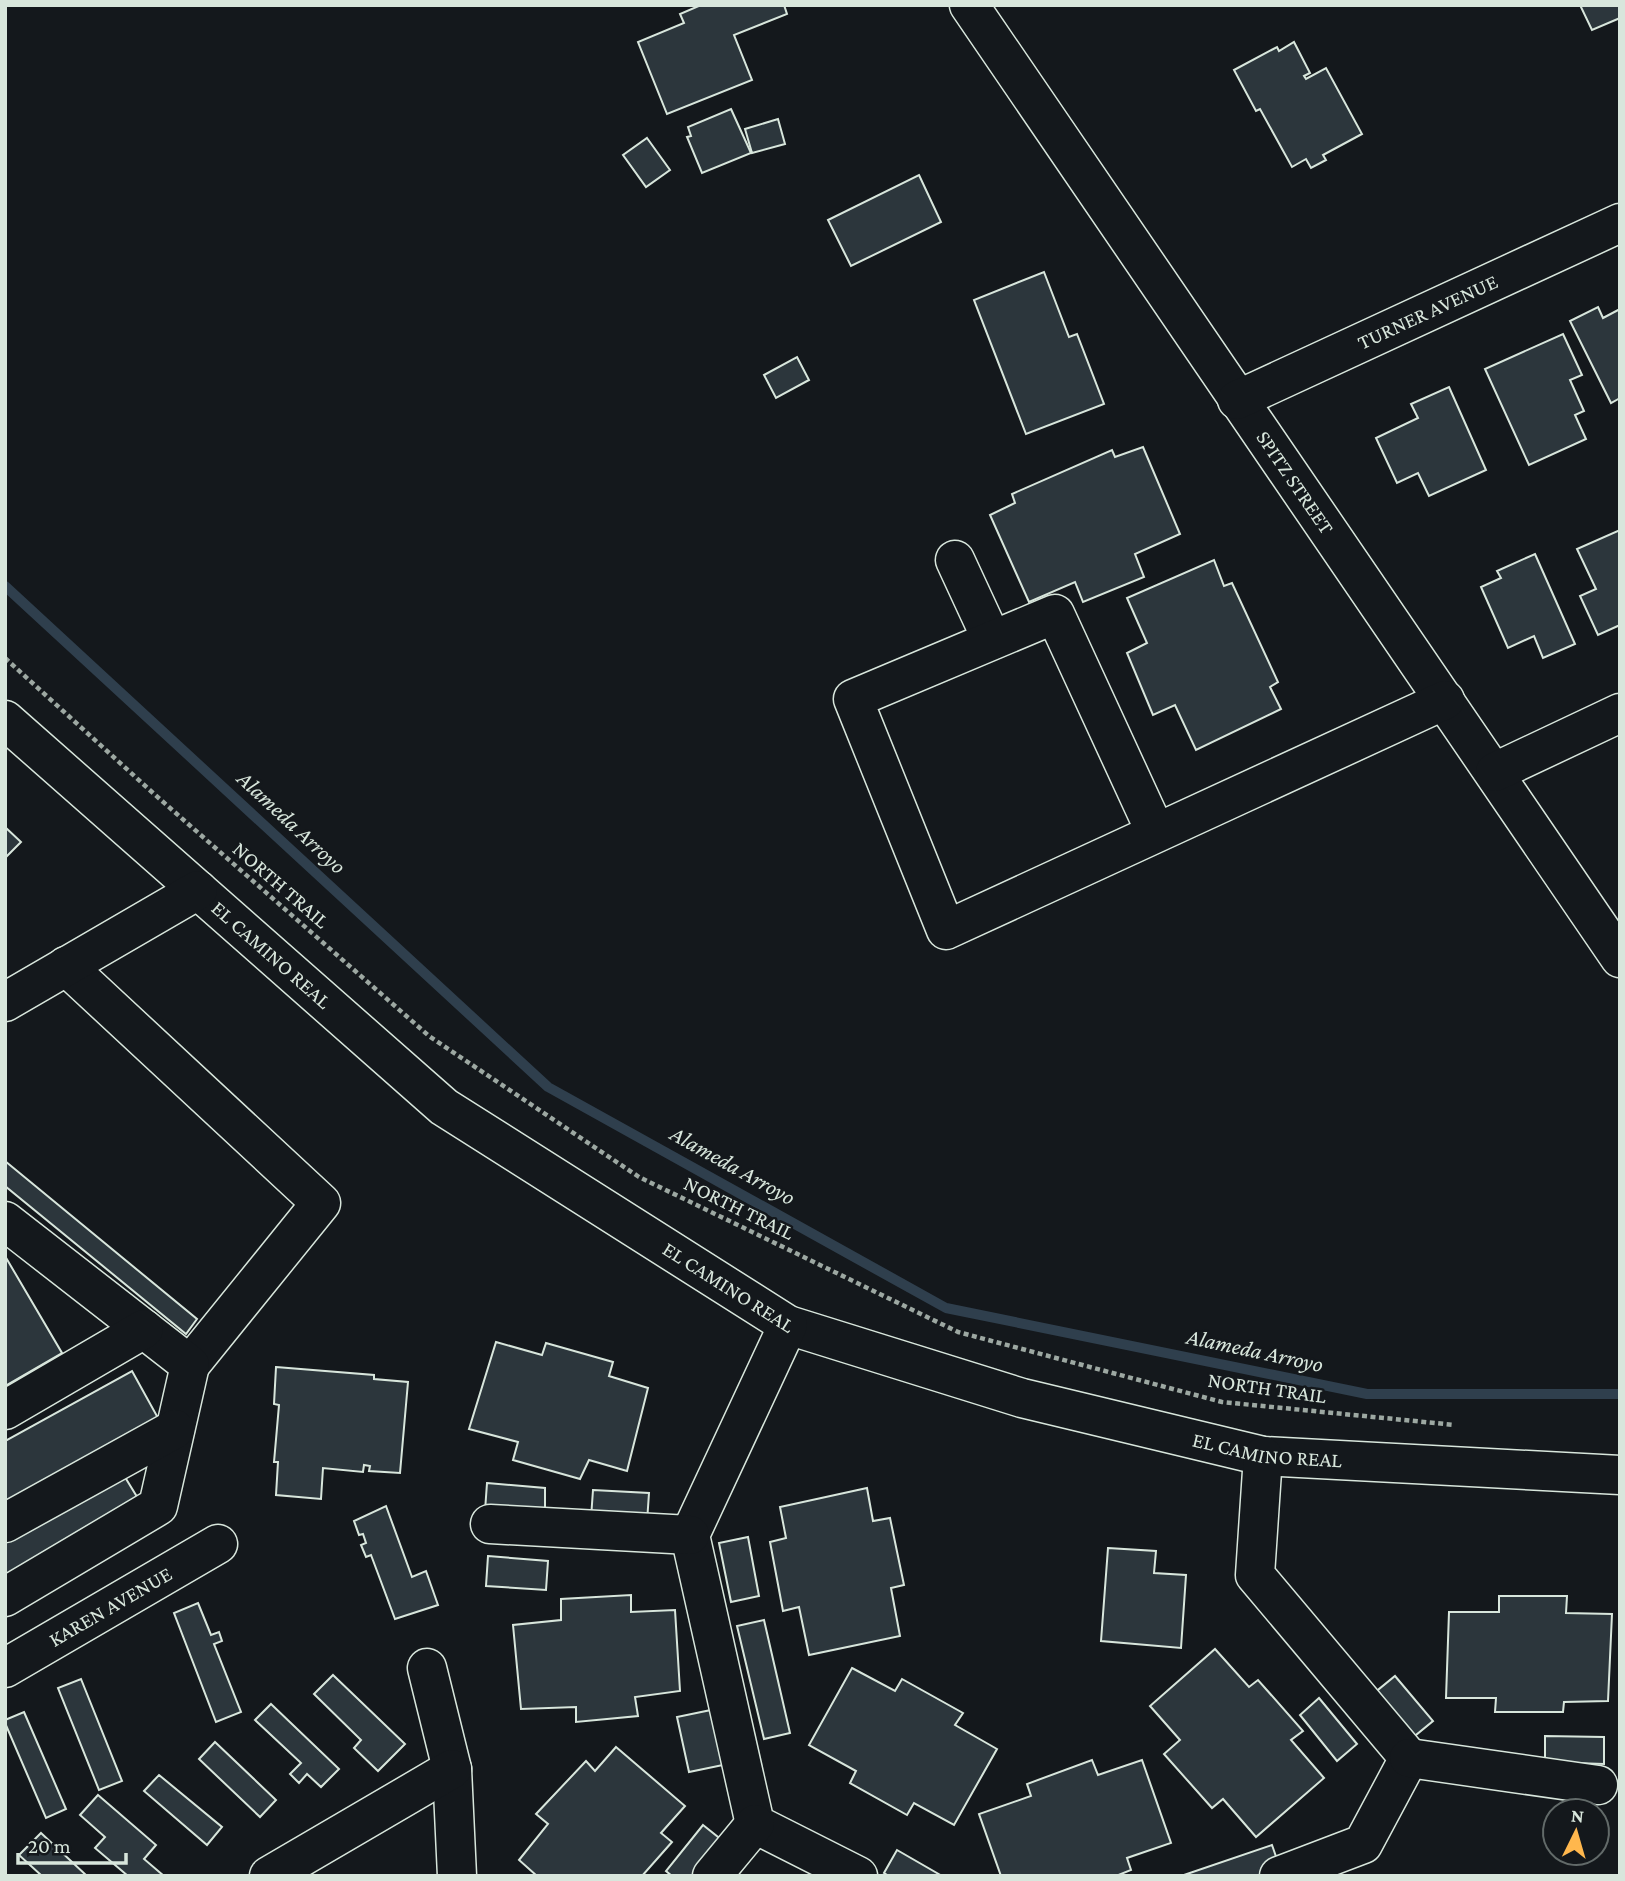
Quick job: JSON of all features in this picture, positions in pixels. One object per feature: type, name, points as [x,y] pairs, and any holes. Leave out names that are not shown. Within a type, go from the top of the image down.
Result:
[{"type":"street","name":"SPITZ STREET","points":[[969,5],[1620,958]]},
{"type":"street","name":"TURNER AVENUE","points":[[1237,400],[1620,223]]},
{"type":"street","points":[[955,560],[992,640]]},
{"type":"street","points":[[1156,833],[1055,614],[853,699],[946,930],[1445,700]]},
{"type":"street","points":[[1495,772],[1620,713]]},
{"type":"street","name":"EL CAMINO REAL","points":[[5,720],[443,1107],[788,1325],[1022,1398],[1263,1456],[1620,1475]]},
{"type":"street","points":[[5,1002],[198,890]]},
{"type":"street","points":[[5,1597],[158,1506],[190,1365],[320,1203],[66,966]]},
{"type":"street","points":[[5,1221],[190,1365]]},
{"type":"street","points":[[755,1824],[690,1535],[788,1325]]},
{"type":"street","points":[[5,1410],[144,1329]]},
{"type":"street","points":[[5,1523],[175,1429]]},
{"type":"street","points":[[1263,1456],[1255,1575],[1409,1758],[1598,1785]]},
{"type":"street","points":[[490,1524],[690,1535]]},
{"type":"street","name":"KAREN AVENUE","points":[[5,1668],[218,1544]]},
{"type":"street","points":[[427,1668],[452,1769],[457,1876]]},
{"type":"street","points":[[1279,1876],[1363,1844],[1409,1758]]},
{"type":"street","points":[[269,1876],[452,1769]]},
{"type":"street","points":[[712,1876],[755,1824]]},
{"type":"street","points":[[755,1824],[858,1876]]},
{"type":"path","name":"NORTH TRAIL","points":[[5,658],[153,793],[429,1036],[639,1177],[958,1332],[1222,1402],[1464,1426]]},
{"type":"building","points":[[701,5],[784,5],[787,14],[734,35],[752,80],[667,114],[638,42],[684,23],[680,14]]},
{"type":"building","points":[[1580,5],[1620,5],[1620,18],[1592,30]]},
{"type":"building","points":[[1294,42],[1310,73],[1304,76],[1306,79],[1326,68],[1362,134],[1323,155],[1326,160],[1311,168],[1306,159],[1292,167],[1260,109],[1256,111],[1234,70],[1277,47],[1279,51]]},
{"type":"building","points":[[731,109],[751,153],[702,173],[687,137],[691,136],[688,127]]},
{"type":"building","points":[[778,119],[785,144],[752,153],[745,129]]},
{"type":"building","points":[[647,138],[670,170],[646,187],[623,155]]},
{"type":"building","points":[[919,175],[941,222],[851,266],[828,220]]},
{"type":"building","points":[[1044,272],[1069,337],[1077,334],[1104,404],[1026,434],[974,300]]},
{"type":"building","points":[[1598,307],[1603,318],[1620,309],[1620,398],[1611,403],[1570,321]]},
{"type":"building","points":[[1563,334],[1582,375],[1570,380],[1584,411],[1575,415],[1586,439],[1529,465],[1485,369]]},
{"type":"building","points":[[797,357],[809,380],[776,398],[764,375]]},
{"type":"building","points":[[1449,387],[1486,470],[1429,496],[1418,473],[1397,483],[1376,438],[1418,418],[1411,404]]},
{"type":"building","points":[[1143,447],[1180,534],[1135,554],[1144,577],[1083,602],[1075,582],[1029,602],[990,515],[1015,503],[1012,494],[1112,450],[1115,457]]},
{"type":"building","points":[[1620,530],[1620,625],[1598,635],[1580,596],[1596,589],[1577,549]]},
{"type":"building","points":[[1535,554],[1575,644],[1543,658],[1534,636],[1508,648],[1481,587],[1501,578],[1497,571]]},
{"type":"building","points":[[1214,560],[1224,586],[1232,583],[1278,682],[1270,687],[1281,709],[1196,750],[1175,705],[1153,715],[1127,653],[1147,643],[1127,598]]},
{"type":"building","points":[[5,827],[21,842],[5,858]]},
{"type":"building","points":[[5,1161],[197,1319],[186,1334],[5,1186]]},
{"type":"building","points":[[5,1256],[62,1353],[5,1386]]},
{"type":"building","points":[[496,1342],[542,1355],[546,1343],[613,1362],[609,1376],[648,1388],[627,1471],[589,1460],[580,1479],[513,1460],[518,1442],[469,1429]]},
{"type":"building","points":[[276,1367],[374,1375],[374,1379],[408,1382],[400,1473],[369,1471],[370,1466],[364,1465],[363,1472],[323,1468],[321,1499],[276,1495],[278,1462],[274,1462],[279,1405],[274,1404]]},
{"type":"building","points":[[132,1371],[163,1427],[5,1514],[5,1441]]},
{"type":"building","points":[[120,1469],[142,1505],[5,1588],[5,1538]]},
{"type":"building","points":[[487,1483],[545,1488],[545,1517],[485,1511]]},
{"type":"building","points":[[867,1488],[873,1521],[890,1518],[904,1585],[891,1588],[900,1636],[809,1655],[799,1607],[783,1611],[770,1542],[786,1538],[780,1507]]},
{"type":"building","points":[[593,1490],[649,1493],[647,1522],[591,1518]]},
{"type":"building","points":[[386,1506],[412,1577],[426,1571],[438,1605],[395,1619],[371,1555],[366,1557],[361,1545],[366,1543],[363,1534],[359,1535],[354,1521]]},
{"type":"building","points":[[748,1537],[759,1596],[731,1602],[719,1543]]},
{"type":"building","points":[[1108,1548],[1156,1551],[1154,1573],[1186,1575],[1181,1648],[1101,1641]]},
{"type":"building","points":[[488,1556],[548,1561],[546,1590],[486,1586]]},
{"type":"building","points":[[631,1595],[631,1612],[675,1610],[680,1691],[635,1697],[638,1716],[576,1722],[576,1707],[521,1709],[513,1625],[561,1620],[561,1599]]},
{"type":"building","points":[[1499,1596],[1567,1596],[1566,1613],[1612,1614],[1608,1701],[1564,1702],[1563,1712],[1495,1712],[1496,1698],[1446,1698],[1449,1612],[1499,1612]]},
{"type":"building","points":[[198,1603],[211,1635],[219,1632],[222,1641],[214,1644],[241,1712],[216,1722],[174,1613]]},
{"type":"building","points":[[764,1620],[790,1733],[764,1739],[737,1626]]},
{"type":"building","points":[[1215,1649],[1249,1687],[1258,1680],[1303,1731],[1291,1740],[1324,1778],[1256,1837],[1223,1799],[1212,1808],[1164,1754],[1180,1740],[1150,1706]]},
{"type":"building","points":[[852,1668],[895,1691],[902,1679],[963,1713],[955,1725],[997,1749],[954,1825],[914,1803],[907,1815],[850,1783],[856,1771],[809,1745]]},
{"type":"building","points":[[333,1675],[405,1744],[378,1771],[354,1748],[361,1740],[314,1694]]},
{"type":"building","points":[[1395,1676],[1433,1721],[1411,1739],[1373,1694]]},
{"type":"building","points":[[81,1679],[122,1781],[99,1790],[58,1688]]},
{"type":"building","points":[[1319,1698],[1357,1744],[1337,1761],[1300,1715]]},
{"type":"building","points":[[271,1704],[339,1769],[321,1787],[307,1774],[299,1783],[290,1774],[301,1763],[255,1720]]},
{"type":"building","points":[[711,1710],[723,1765],[689,1772],[677,1717]]},
{"type":"building","points":[[24,1712],[66,1809],[46,1818],[5,1723],[5,1720]]},
{"type":"building","points":[[1545,1736],[1604,1737],[1604,1764],[1545,1762]]},
{"type":"building","points":[[215,1742],[276,1800],[260,1817],[199,1759]]},
{"type":"building","points":[[616,1747],[685,1806],[661,1833],[672,1842],[642,1876],[537,1876],[519,1860],[548,1824],[536,1814],[586,1761],[595,1771]]},
{"type":"building","points":[[1092,1760],[1098,1775],[1142,1760],[1171,1843],[1127,1858],[1131,1870],[1116,1876],[1001,1876],[979,1814],[1031,1796],[1027,1784]]},
{"type":"building","points":[[159,1775],[222,1827],[207,1845],[144,1791]]},
{"type":"building","points":[[98,1795],[156,1845],[144,1859],[164,1876],[128,1876],[95,1848],[105,1837],[80,1815]]},
{"type":"building","points":[[703,1825],[723,1841],[696,1876],[672,1876],[666,1871]]},
{"type":"building","points":[[41,1833],[87,1876],[42,1876],[19,1855]]},
{"type":"building","points":[[1272,1845],[1281,1871],[1267,1876],[1181,1876]]},
{"type":"building","points":[[897,1850],[942,1876],[889,1876],[884,1873]]},
{"type":"waterway","name":"Alameda Arroyo","points":[[5,586],[548,1087],[946,1308],[1367,1394],[1620,1394]]}]
